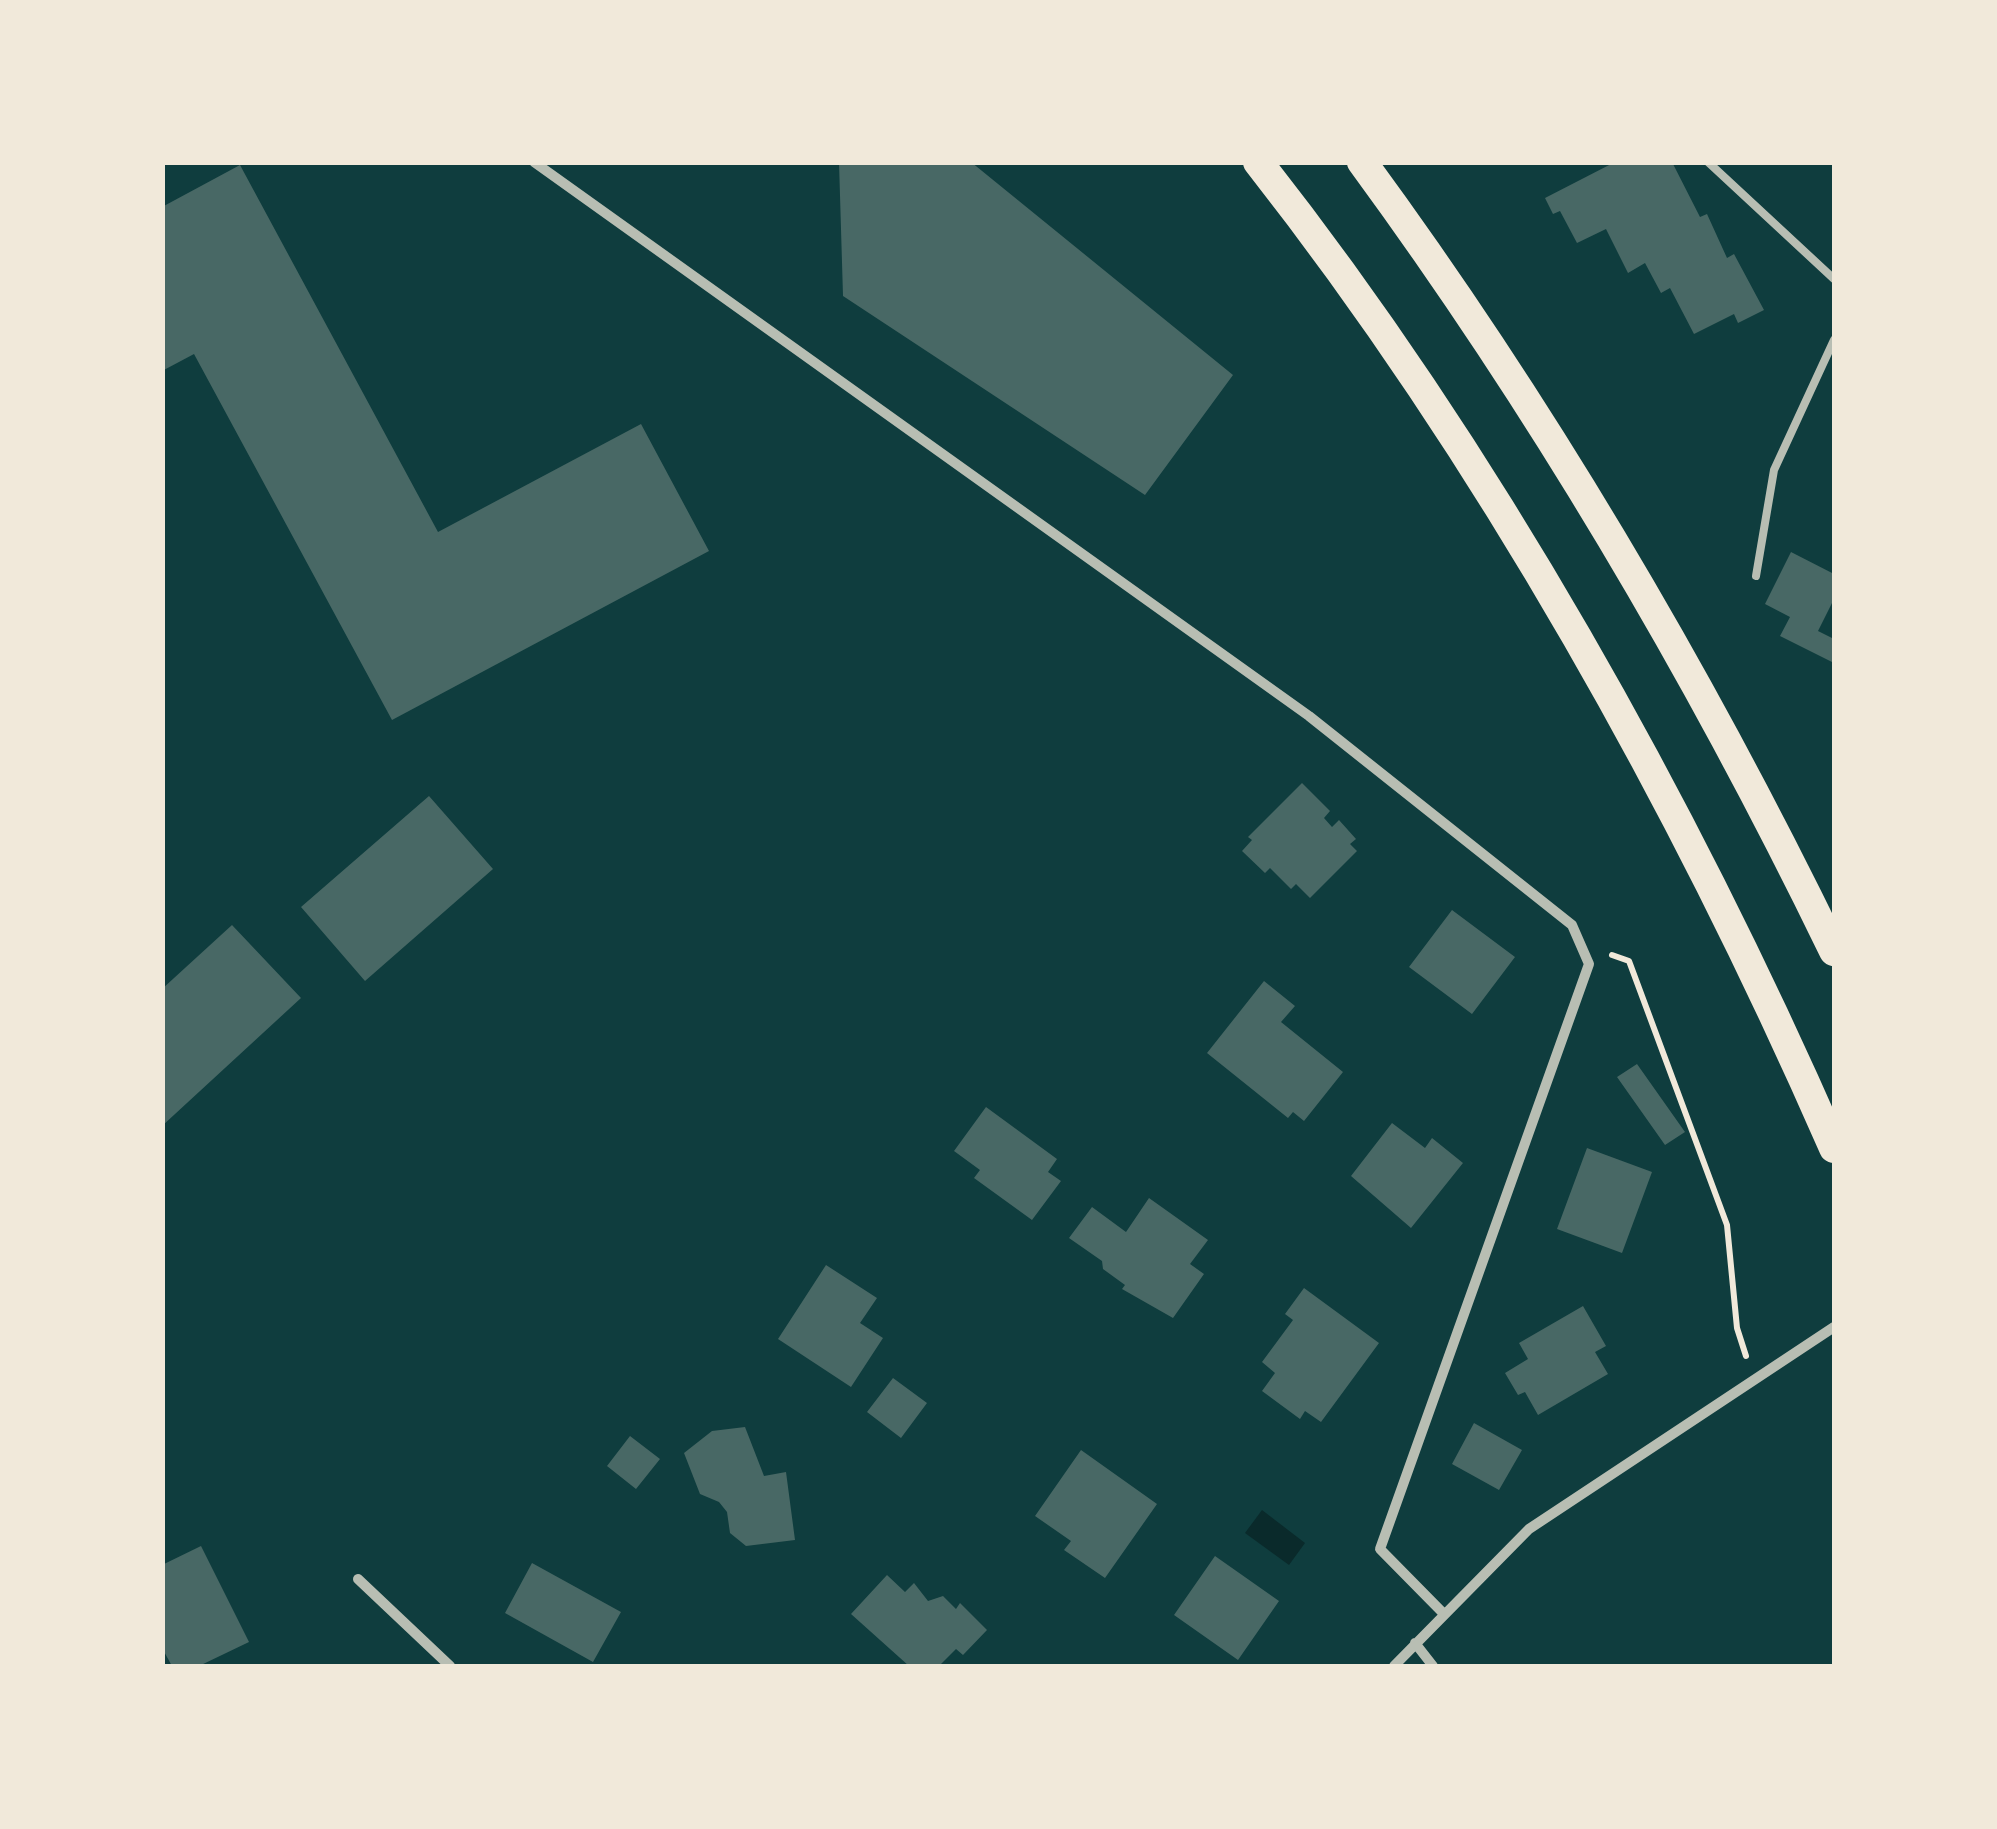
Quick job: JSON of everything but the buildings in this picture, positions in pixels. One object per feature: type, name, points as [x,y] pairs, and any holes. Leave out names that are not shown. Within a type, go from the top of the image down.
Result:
[{"type":"highway","points":[[1258,162],[1475,472],[1596,675],[1712,892],[1834,1148]]},
{"type":"highway","points":[[1362,162],[1477,326],[1609,532],[1730,745],[1834,951]]},
{"type":"street","points":[[534,162],[1310,716],[1572,924],[1589,964],[1380,1549],[1444,1614]]},
{"type":"street","points":[[1394,1666],[1529,1529],[1834,1327]]},
{"type":"street","points":[[358,1579],[450,1666]]},
{"type":"street","points":[[1415,1644],[1434,1666]]},
{"type":"lane","points":[[1708,162],[1834,279]]},
{"type":"lane","points":[[1756,576],[1774,470],[1834,340]]},
{"type":"path","points":[[1609,954],[1630,961],[1727,1225],[1737,1328],[1754,1381]]},
{"type":"water","points":[[1262,1510],[1305,1543],[1289,1565],[1245,1533]]}]
